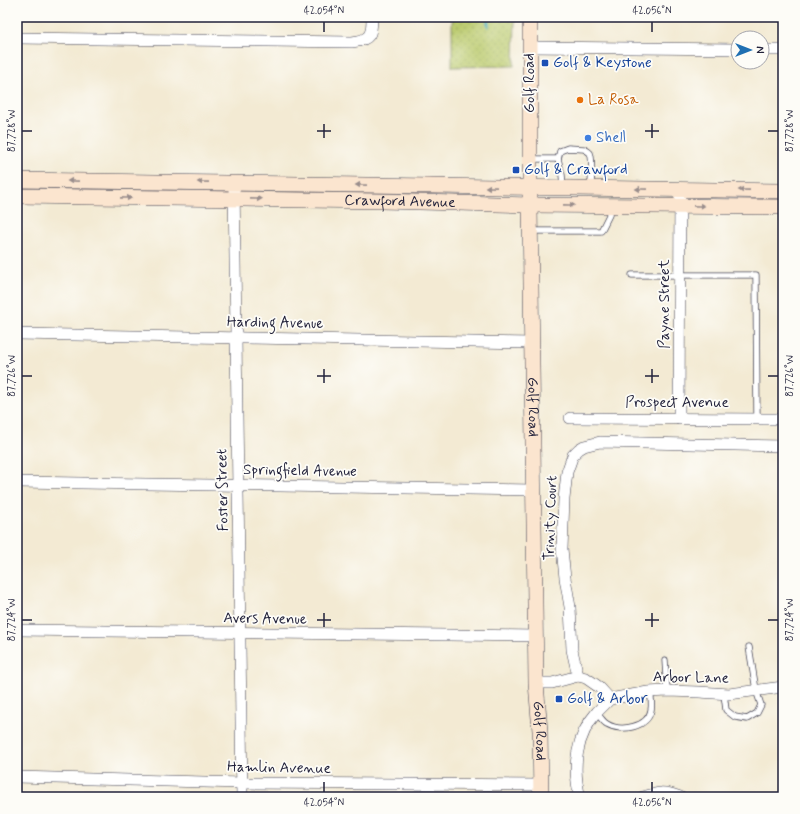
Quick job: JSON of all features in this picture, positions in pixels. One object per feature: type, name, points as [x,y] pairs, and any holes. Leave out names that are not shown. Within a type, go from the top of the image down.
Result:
[{"type":"main road","name":"Golf Road","points":[[530,17],[530,231],[536,683],[540,731],[541,791]]},
{"type":"main road","name":"Crawford Avenue","points":[[17,180],[783,191]]},
{"type":"main road","name":"Crawford Avenue","points":[[17,196],[373,201],[530,205],[783,207]]},
{"type":"street","points":[[17,38],[352,42],[367,38],[370,34],[372,17]]},
{"type":"street","points":[[530,47],[730,50]]},
{"type":"street","points":[[770,50],[783,50]]},
{"type":"street","name":"Foster Street","points":[[234,183],[242,797]]},
{"type":"street","name":"Payne Street","points":[[679,418],[680,190]]},
{"type":"street","name":"Harding Avenue","points":[[17,334],[532,342]]},
{"type":"street","name":"Prospect Avenue","points":[[570,418],[783,419]]},
{"type":"street","name":"Trinity Court","points":[[578,676],[572,650],[570,607],[564,578],[562,549],[564,499],[567,472],[573,455],[584,446],[600,442],[783,446]]},
{"type":"street","name":"Springfield Avenue","points":[[17,482],[534,490]]},
{"type":"street","name":"Avers Avenue","points":[[17,630],[536,636]]},
{"type":"street","points":[[536,683],[552,683],[578,676],[586,678],[599,687],[610,699],[596,713],[584,731],[578,746],[576,766],[577,786],[580,797]]},
{"type":"street","name":"Arbor Lane","points":[[610,699],[667,690],[729,694],[783,686]]},
{"type":"street","name":"Hamlin Avenue","points":[[17,777],[541,791]]},
{"type":"street","points":[[643,797],[659,792],[680,797]]},
{"type":"lane","points":[[563,188],[562,175],[558,159],[560,151],[568,148],[584,149],[590,153],[592,160],[592,189]]},
{"type":"lane","points":[[530,159],[558,159]]},
{"type":"lane","points":[[530,231],[601,231],[609,215],[608,206]]},
{"type":"lane","points":[[632,275],[756,275],[757,419]]},
{"type":"lane","points":[[724,694],[726,710],[735,717],[747,719],[757,713],[760,705],[749,647]]},
{"type":"lane","points":[[665,660],[667,690]]},
{"type":"lane","points":[[596,713],[607,724],[620,728],[637,727],[648,718],[651,710],[650,692]]},
{"type":"green space","points":[[452,17],[515,17],[514,66],[452,67]]},
{"type":"waterway","points":[[488,17],[488,26]]},
{"type":"place","name":"Golf & Keystone","points":[[545,63]]},
{"type":"place","name":"La Rosa","points":[[580,100]]},
{"type":"place","name":"Shell","points":[[588,138]]},
{"type":"place","name":"Golf & Crawford","points":[[516,170]]},
{"type":"place","name":"Golf & Arbor","points":[[559,699]]}]
